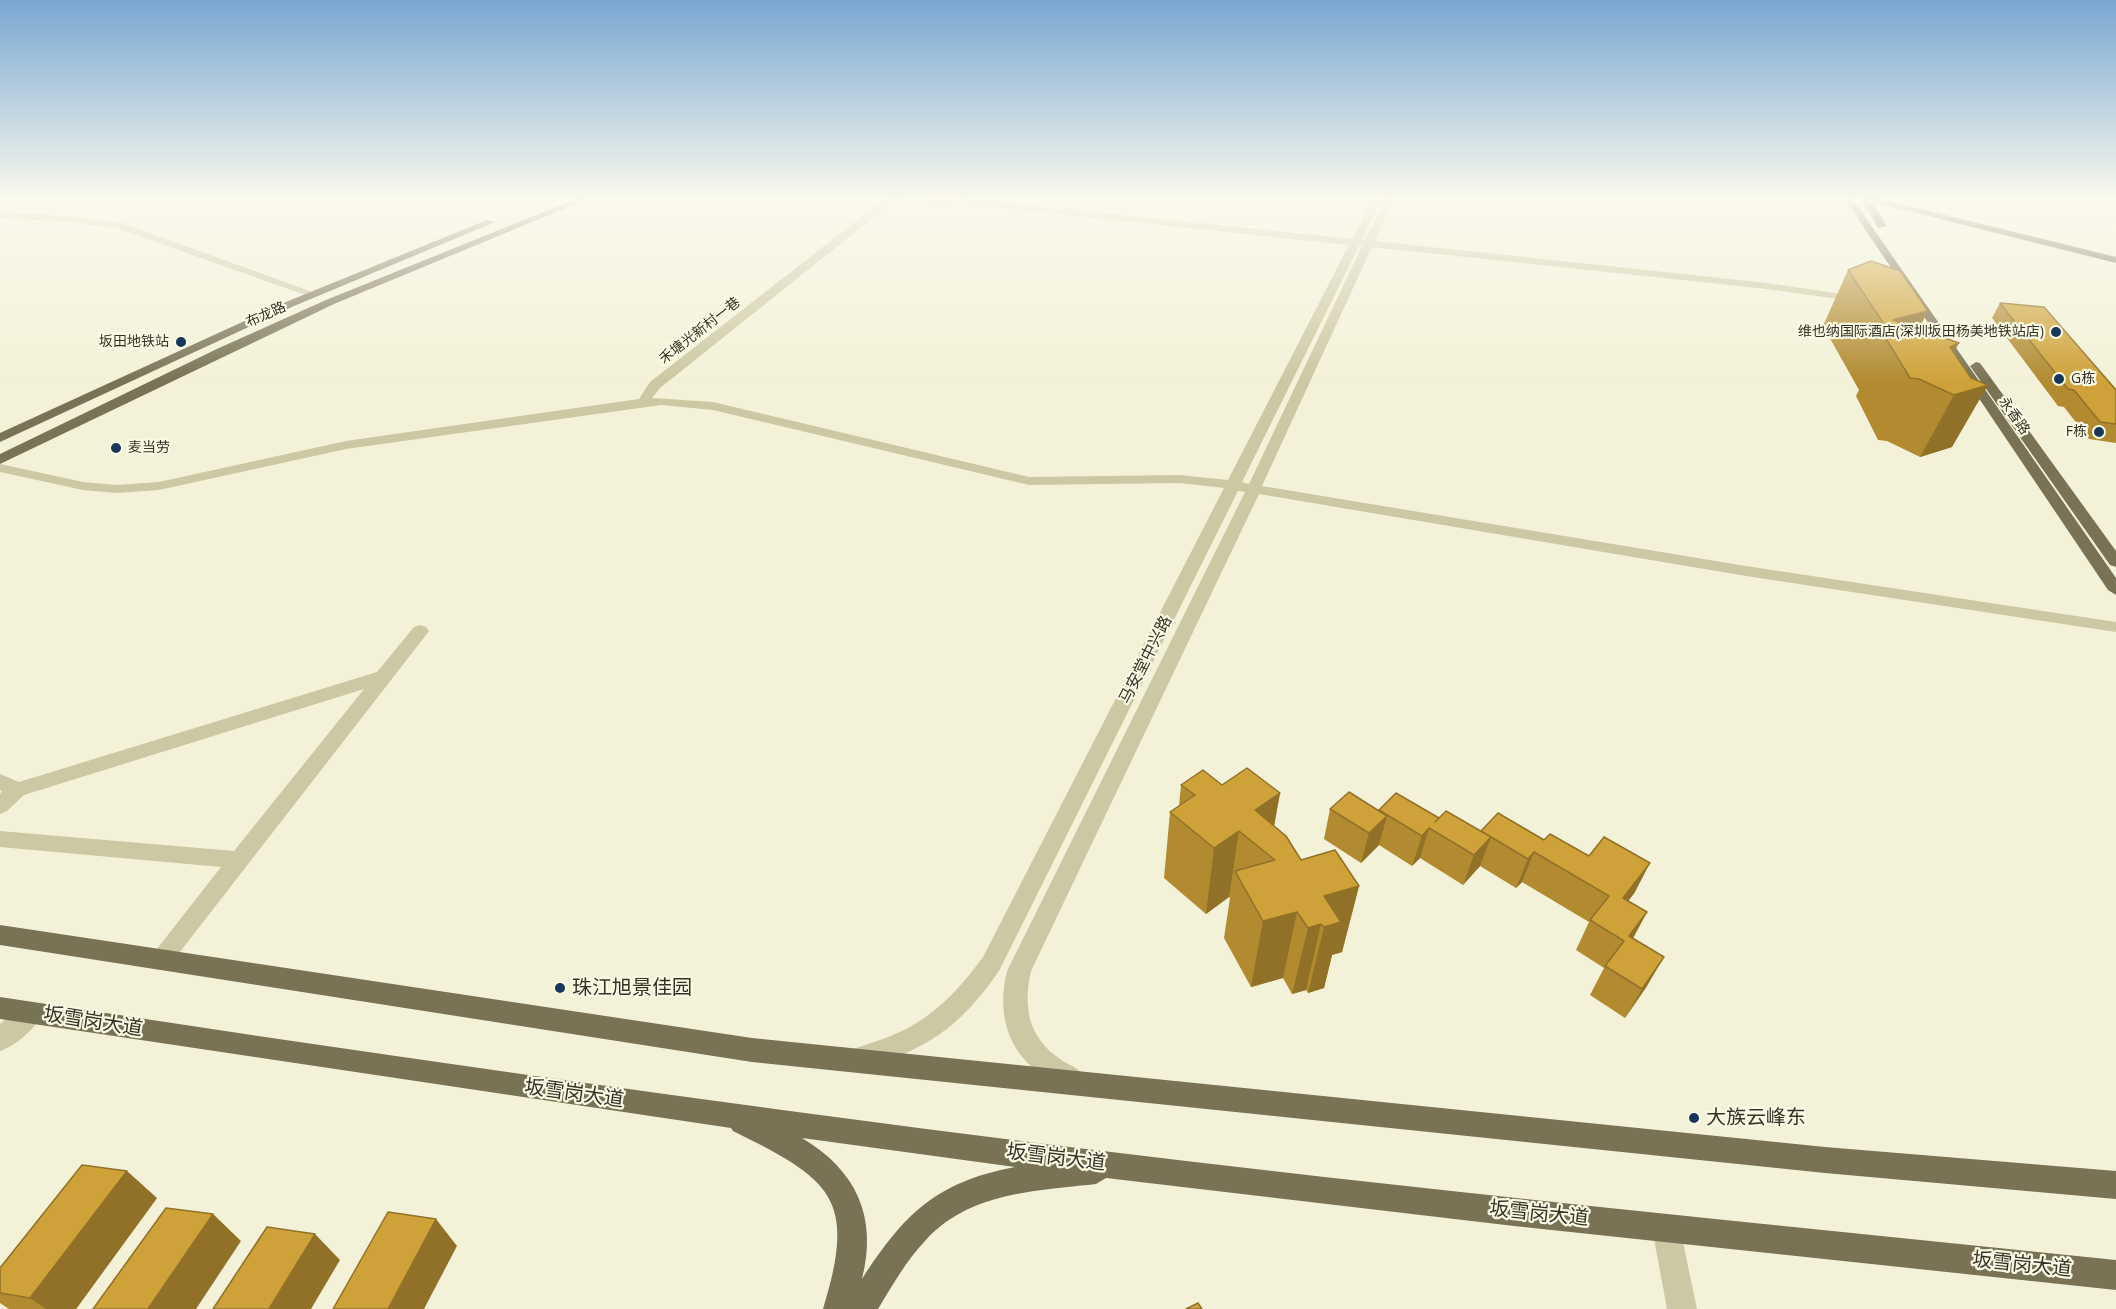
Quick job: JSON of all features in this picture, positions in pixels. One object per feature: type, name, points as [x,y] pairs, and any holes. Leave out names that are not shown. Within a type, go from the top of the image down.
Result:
[{"type":"main road","name":"布龙路","points":[[0,438],[312,294],[399,259]]},
{"type":"main road","name":"布龙路","points":[[0,460],[223,351],[432,259]]},
{"type":"main road","name":"永香路","points":[[1884,259],[1901,288],[1935,327],[2116,591]]},
{"type":"main road","name":"永香路","points":[[1903,259],[1932,304],[2116,562]]},
{"type":"main road","points":[[0,935],[752,1050],[1825,1160],[2116,1185]]},
{"type":"main road","name":"坂雪岗大道","points":[[0,1008],[499,1084],[1124,1166],[1387,1198],[2116,1275]]},
{"type":"main road","points":[[727,1115],[804,1153],[818,1162],[839,1187],[851,1219],[853,1238],[852,1257],[838,1309]]},
{"type":"main road","points":[[860,1309],[899,1249],[916,1228],[935,1211],[957,1197],[979,1187],[1003,1182],[1124,1166]]},
{"type":"street","points":[[214,259],[312,294]]},
{"type":"street","name":"禾塘光新村一巷","points":[[644,402],[646,394],[655,385],[815,259]]},
{"type":"street","name":"马安堂中兴路","points":[[851,1061],[903,1044],[941,1023],[968,998],[991,964],[1234,485],[1353,259]]},
{"type":"street","name":"马安堂中兴路","points":[[1091,1086],[1057,1073],[1034,1055],[1019,1029],[1014,999],[1019,971],[1254,488],[1355,259]]},
{"type":"street","points":[[1525,259],[1871,298]]},
{"type":"street","points":[[1913,315],[1935,327]]},
{"type":"street","points":[[0,468],[83,486],[117,489],[159,486],[346,445],[644,402],[688,403],[712,406],[1029,481],[1058,483],[1176,478],[1234,485],[1746,571],[2116,627]]},
{"type":"street","points":[[161,959],[420,631]]},
{"type":"street","points":[[0,806],[9,785],[383,677]]},
{"type":"street","points":[[0,839],[238,860]]},
{"type":"street","points":[[0,1040],[32,1013]]},
{"type":"street","points":[[1666,1228],[1682,1309]]},
{"type":"building","points":[[1871,261],[1900,271],[1928,311],[1893,320],[1959,343],[1950,347],[1971,378],[1988,385],[1954,395],[1919,379],[1910,378],[1885,337],[1889,337],[1887,333],[1890,333],[1848,270]]},
{"type":"building","points":[[2000,303],[2044,307],[2116,390],[2116,424],[2100,422],[2074,390],[2068,389]]},
{"type":"building","points":[[1247,768],[1280,793],[1255,810],[1286,836],[1301,860],[1335,850],[1359,886],[1324,896],[1341,922],[1324,927],[1321,924],[1308,928],[1297,912],[1263,921],[1235,871],[1275,860],[1239,831],[1214,848],[1170,812],[1195,795],[1181,785],[1203,770],[1222,785]]},
{"type":"building","points":[[1349,792],[1387,816],[1369,833],[1330,809]]},
{"type":"building","points":[[1396,793],[1439,818],[1446,811],[1491,837],[1474,855],[1429,828],[1422,836],[1379,810]]},
{"type":"building","points":[[1498,813],[1544,840],[1550,834],[1589,856],[1604,837],[1650,863],[1623,898],[1647,912],[1629,936],[1664,957],[1642,989],[1605,966],[1624,941],[1590,920],[1609,896],[1534,852],[1528,859],[1481,831]]},
{"type":"building","points":[[82,1165],[127,1171],[30,1298],[0,1293],[0,1268]]},
{"type":"building","points":[[166,1208],[213,1214],[148,1309],[93,1309]]},
{"type":"building","points":[[388,1212],[436,1219],[388,1309],[333,1309]]},
{"type":"building","points":[[267,1227],[315,1234],[269,1309],[213,1309]]},
{"type":"building","points":[[1198,1303],[1202,1309],[1186,1309]]},
{"type":"place","name":"维也纳国际酒店(深圳坂田杨美地铁站店)","points":[[2056,332]]},
{"type":"place","name":"坂田地铁站","points":[[181,342]]},
{"type":"place","name":"G栋","points":[[2059,379]]},
{"type":"place","name":"F栋","points":[[2099,432]]},
{"type":"place","name":"麦当劳","points":[[116,448]]},
{"type":"place","name":"珠江旭景佳园","points":[[560,988]]},
{"type":"place","name":"大族云峰东","points":[[1694,1118]]}]
